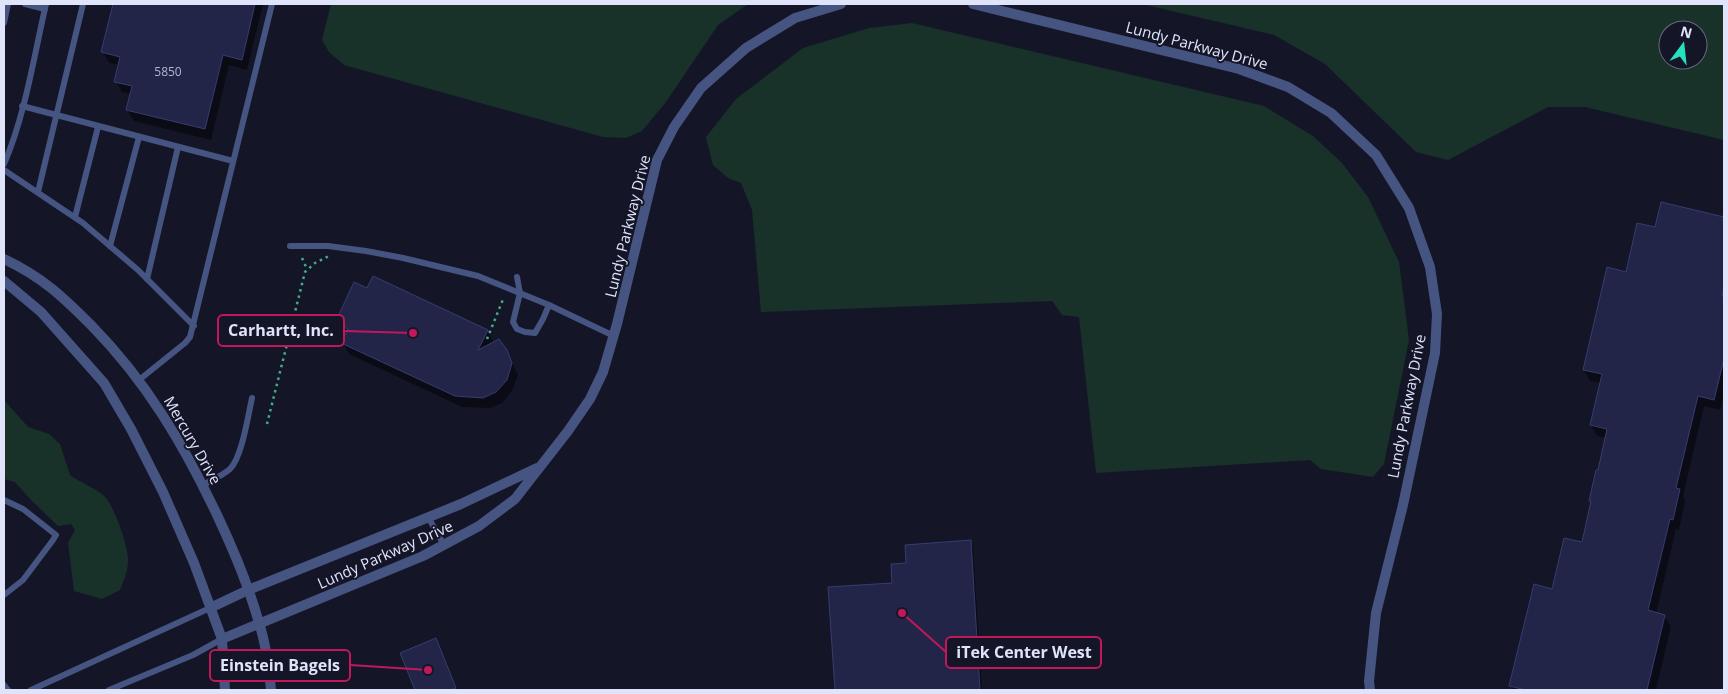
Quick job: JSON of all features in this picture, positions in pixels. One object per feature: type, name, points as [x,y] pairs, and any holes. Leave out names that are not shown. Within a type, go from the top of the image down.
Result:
[{"type":"street","name":"Lundy Parkway Drive","points":[[222,639],[424,556],[480,526],[515,499],[590,399],[603,372],[614,336],[658,160],[674,127],[701,88],[746,48],[795,18],[841,4]]},
{"type":"street","name":"Lundy Parkway Drive","points":[[973,4],[1239,69],[1288,86],[1331,113],[1376,155],[1409,208],[1430,267],[1437,314],[1435,354],[1405,496],[1376,613],[1369,681],[1370,690]]},
{"type":"street","name":"Mercury Drive","points":[[4,259],[25,269],[55,290],[99,334],[139,380],[186,451],[232,547],[260,624],[269,671],[270,690]]},
{"type":"street","points":[[4,282],[42,312],[104,383],[131,429],[163,492],[194,562],[222,639],[225,690]]},
{"type":"street","name":"Lundy Parkway Drive","points":[[210,608],[248,590],[461,504],[540,466]]},
{"type":"lane","points":[[4,23],[8,4]]},
{"type":"lane","points":[[4,164],[12,146],[46,6],[25,4]]},
{"type":"lane","points":[[38,192],[83,4]]},
{"type":"lane","points":[[139,380],[185,343],[190,337],[194,326],[272,4]]},
{"type":"lane","points":[[22,106],[233,161]]},
{"type":"lane","points":[[75,217],[98,126]]},
{"type":"lane","points":[[110,246],[138,137]]},
{"type":"lane","points":[[147,279],[178,147]]},
{"type":"lane","points":[[4,170],[75,217],[147,279],[194,326]]},
{"type":"lane","points":[[290,246],[328,246],[403,258],[478,276],[549,305],[614,336]]},
{"type":"lane","points":[[517,277],[520,293],[513,322],[517,328],[525,332],[535,333],[549,305]]},
{"type":"lane","points":[[203,485],[231,468],[242,443],[252,398]]},
{"type":"lane","points":[[4,500],[23,509],[56,535],[23,580],[4,595]]},
{"type":"lane","points":[[428,517],[444,545]]},
{"type":"lane","points":[[31,690],[210,608]]},
{"type":"lane","points":[[109,690],[193,654],[222,639]]},
{"type":"lane","points":[[4,685],[8,690]]},
{"type":"path","points":[[267,424],[303,276],[307,269],[315,263],[329,256],[336,257]]},
{"type":"path","points":[[302,258],[307,269]]},
{"type":"path","points":[[487,339],[504,297],[499,294]]},
{"type":"green space","points":[[331,4],[748,4],[718,25],[666,102],[642,131],[626,138],[603,137],[344,65],[329,52],[322,40]]},
{"type":"green space","points":[[1142,4],[1724,4],[1724,140],[1585,107],[1548,107],[1448,160],[1416,152],[1325,64],[1274,35]]},
{"type":"green space","points":[[912,23],[1264,106],[1313,136],[1342,163],[1368,197],[1399,262],[1409,340],[1384,464],[1373,477],[1321,469],[1310,460],[1096,473],[1079,317],[1062,315],[1052,301],[761,312],[752,210],[741,183],[728,178],[713,165],[706,137],[736,99],[803,48],[869,28]]},
{"type":"green space","points":[[4,400],[28,427],[49,434],[60,444],[70,475],[106,498],[113,510],[128,554],[127,572],[120,590],[102,599],[74,591],[68,543],[75,530],[71,524],[58,526],[15,482],[4,479]]},
{"type":"building","points":[[113,4],[255,4],[242,60],[223,55],[205,129],[126,110],[132,86],[114,82],[120,57],[101,52]]},
{"type":"building","points":[[1661,202],[1724,217],[1724,286],[1722,296],[1724,297],[1724,359],[1714,400],[1698,396],[1676,488],[1680,489],[1673,520],[1670,519],[1648,610],[1665,615],[1647,690],[1526,690],[1509,686],[1534,584],[1552,589],[1564,538],[1582,542],[1591,501],[1589,501],[1607,429],[1590,425],[1602,374],[1583,370],[1607,267],[1626,272],[1637,223],[1655,227]]},
{"type":"building","points":[[373,276],[488,330],[478,350],[499,339],[507,350],[512,363],[507,380],[496,392],[483,398],[455,396],[341,343],[348,329],[335,323],[354,282],[367,288]]},
{"type":"building","points":[[971,540],[980,690],[835,690],[828,587],[892,583],[891,564],[906,563],[905,545]]},
{"type":"building","points":[[436,638],[456,688],[450,690],[415,690],[400,653]]},
{"type":"place","name":"Carhartt, Inc.","points":[[413,333]]},
{"type":"place","name":"iTek Center West","points":[[902,613]]},
{"type":"place","name":"Einstein Bagels","points":[[428,670]]}]
